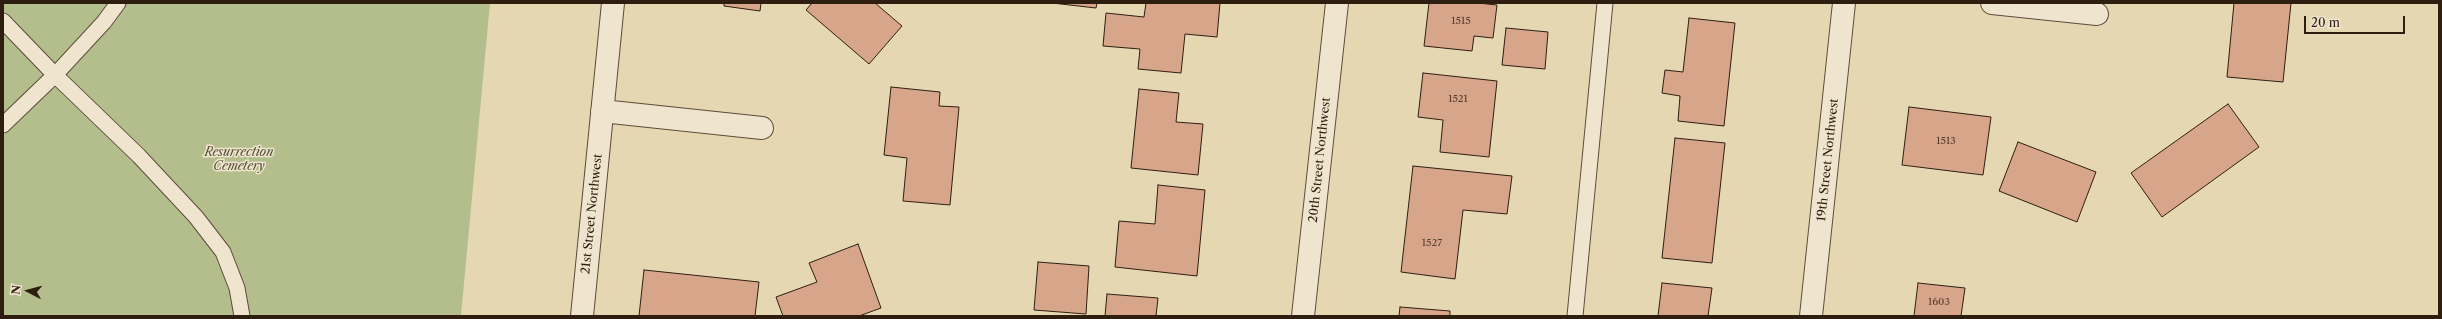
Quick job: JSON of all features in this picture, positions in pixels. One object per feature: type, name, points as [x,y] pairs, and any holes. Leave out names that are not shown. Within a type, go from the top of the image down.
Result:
[{"type":"street","name":"21st Street Northwest","points":[[582,316],[614,3]]},
{"type":"street","name":"20th Street Northwest","points":[[1303,316],[1337,3]]},
{"type":"street","name":"19th Street Northwest","points":[[1811,316],[1844,3]]},
{"type":"street","points":[[1992,3],[2097,14]]},
{"type":"street","points":[[602,111],[762,128]]},
{"type":"lane","points":[[3,125],[55,76],[104,22],[118,3]]},
{"type":"lane","points":[[1575,316],[1605,3]]},
{"type":"lane","points":[[3,21],[55,76],[139,156],[196,217],[223,252],[237,288],[242,316]]},
{"type":"green space","name":"Resurrection Cemetery","points":[[3,3],[490,3],[461,316],[3,316]]},
{"type":"building","points":[[724,3],[761,3],[760,11],[724,6]]},
{"type":"building","points":[[812,3],[875,3],[902,26],[869,64],[806,10]]},
{"type":"building","points":[[1052,3],[1097,3],[1096,8]]},
{"type":"building","points":[[1146,3],[1220,3],[1217,37],[1185,34],[1181,73],[1138,69],[1140,49],[1103,46],[1106,13],[1144,17]]},
{"type":"building","points":[[1429,3],[1478,3],[1497,5],[1493,38],[1474,36],[1472,51],[1424,46]]},
{"type":"building","points":[[2234,3],[2291,3],[2283,82],[2227,77]]},
{"type":"building","points":[[1689,18],[1735,23],[1724,126],[1678,121],[1680,96],[1662,93],[1665,70],[1683,72]]},
{"type":"building","points":[[1506,28],[1548,32],[1545,69],[1502,65]]},
{"type":"building","points":[[1423,73],[1497,81],[1489,157],[1440,152],[1443,120],[1418,117]]},
{"type":"building","points":[[891,87],[940,92],[939,106],[959,107],[950,205],[903,201],[907,158],[884,155]]},
{"type":"building","points":[[1139,89],[1179,93],[1176,122],[1203,124],[1198,175],[1131,168]]},
{"type":"building","points":[[2228,104],[2259,147],[2162,217],[2131,173]]},
{"type":"building","points":[[1909,107],[1991,117],[1983,175],[1902,165]]},
{"type":"building","points":[[1675,138],[1725,143],[1712,263],[1662,258]]},
{"type":"building","points":[[2018,142],[2096,172],[2077,222],[1999,191]]},
{"type":"building","points":[[1413,166],[1512,176],[1507,214],[1463,210],[1455,279],[1401,272]]},
{"type":"building","points":[[1158,185],[1205,190],[1197,276],[1115,267],[1119,221],[1155,224]]},
{"type":"building","points":[[858,244],[881,308],[859,316],[783,316],[776,297],[817,282],[809,263]]},
{"type":"building","points":[[1038,262],[1089,266],[1086,314],[1034,310]]},
{"type":"building","points":[[644,270],[759,282],[755,316],[639,316]]},
{"type":"building","points":[[1662,283],[1712,288],[1708,316],[1658,316]]},
{"type":"building","points":[[1918,283],[1965,288],[1961,316],[1914,316]]},
{"type":"building","points":[[1107,294],[1158,298],[1156,316],[1105,316]]},
{"type":"building","points":[[1400,307],[1450,311],[1450,316],[1399,316]]}]
